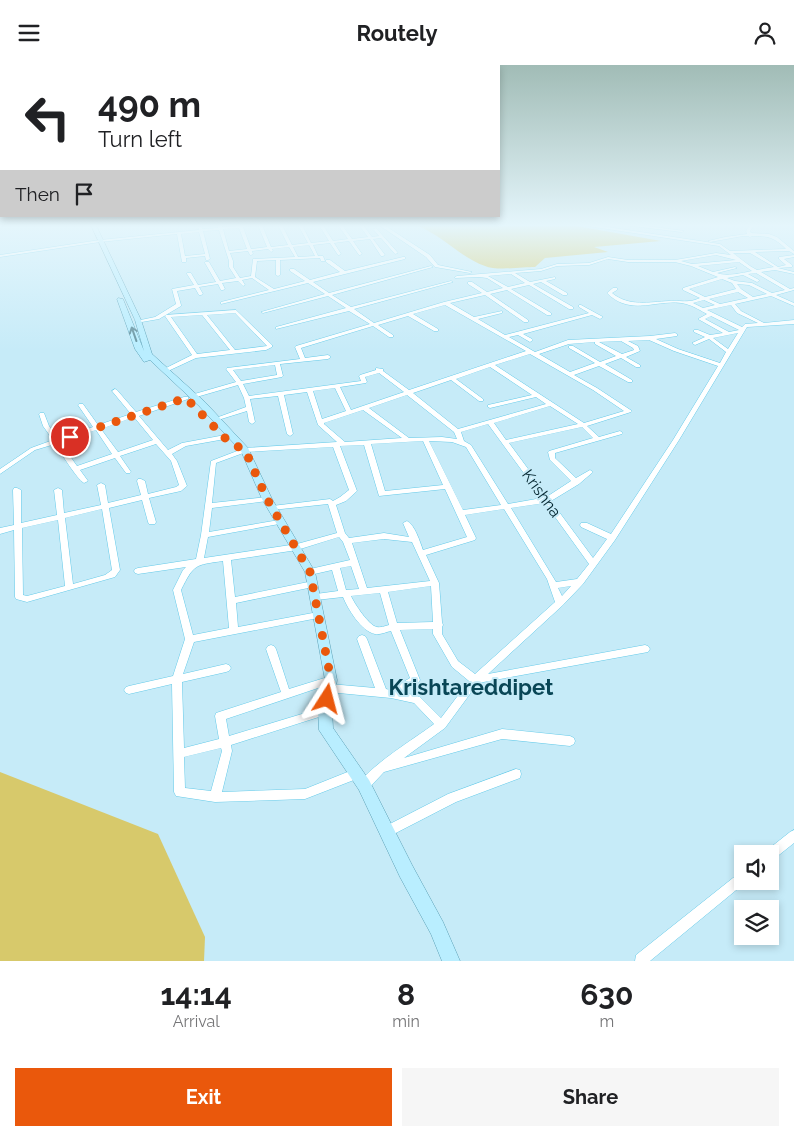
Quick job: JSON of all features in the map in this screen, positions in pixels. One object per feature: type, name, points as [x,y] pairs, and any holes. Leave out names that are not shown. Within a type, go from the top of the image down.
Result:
[{"type":"main road","points":[[107,267],[142,356],[216,419],[245,450],[270,504],[310,572],[318,615],[325,638],[330,684],[325,711],[326,730],[359,779],[437,928],[451,961]]},
{"type":"main road","points":[[109,267],[138,322],[149,355],[166,371],[225,437],[245,450]]},
{"type":"street","points":[[211,267],[223,289]]},
{"type":"street","points":[[231,267],[243,285]]},
{"type":"street","points":[[254,267],[254,277]]},
{"type":"street","points":[[277,267],[278,275]]},
{"type":"street","points":[[335,267],[344,273]]},
{"type":"street","points":[[223,303],[369,267]]},
{"type":"street","points":[[263,312],[431,267]]},
{"type":"street","points":[[442,267],[479,273]]},
{"type":"street","points":[[278,328],[351,310],[479,273],[555,267]]},
{"type":"street","points":[[697,267],[734,282],[750,284],[794,305]]},
{"type":"street","points":[[751,267],[791,290]]},
{"type":"street","points":[[720,306],[685,289],[722,277],[784,267]]},
{"type":"street","points":[[713,273],[735,268]]},
{"type":"street","points":[[775,268],[794,273]]},
{"type":"street","points":[[292,270],[391,336]]},
{"type":"street","points":[[742,273],[757,281]]},
{"type":"street","points":[[189,274],[201,294]]},
{"type":"street","points":[[513,274],[571,308]]},
{"type":"street","points":[[454,280],[484,276],[549,314]]},
{"type":"street","points":[[138,322],[157,317],[179,305],[174,290],[254,277],[272,290]]},
{"type":"street","points":[[303,359],[298,347],[446,303],[553,278]]},
{"type":"street","points":[[542,281],[565,294]]},
{"type":"street","points":[[734,282],[740,290],[753,299]]},
{"type":"street","points":[[470,283],[526,321]]},
{"type":"street","points":[[615,289],[609,293],[611,296],[631,303],[643,304],[678,301],[688,303],[742,330]]},
{"type":"street","points":[[688,303],[740,290]]},
{"type":"street","points":[[701,310],[791,290]]},
{"type":"street","points":[[446,303],[570,374],[629,411],[583,425],[505,442]]},
{"type":"street","points":[[733,304],[740,312],[761,323]]},
{"type":"street","points":[[581,306],[600,317]]},
{"type":"street","points":[[166,371],[194,356],[270,346],[238,312],[167,317],[194,356]]},
{"type":"street","points":[[474,319],[500,312]]},
{"type":"street","points":[[203,313],[233,351]]},
{"type":"street","points":[[504,337],[593,313]]},
{"type":"street","points":[[409,314],[436,330]]},
{"type":"street","points":[[710,315],[701,319],[727,333]]},
{"type":"street","points":[[695,343],[709,337],[742,330],[750,325],[794,322]]},
{"type":"street","points":[[380,769],[441,725],[475,680],[560,603],[580,582],[612,538],[676,440],[742,330]]},
{"type":"street","points":[[696,331],[709,337],[728,351]]},
{"type":"street","points":[[518,333],[530,340]]},
{"type":"street","points":[[320,422],[491,365],[568,342],[675,335]]},
{"type":"street","points":[[650,337],[676,350],[721,365]]},
{"type":"street","points":[[570,374],[638,349],[623,340]]},
{"type":"street","points":[[597,343],[638,366]]},
{"type":"street","points":[[571,347],[630,381]]},
{"type":"street","points":[[229,369],[328,357]]},
{"type":"street","points":[[0,472],[28,451],[56,441],[190,397],[240,383],[280,376],[276,363]]},
{"type":"street","points":[[222,365],[229,369],[240,383],[247,398],[252,422]]},
{"type":"street","points":[[491,365],[583,425],[598,439]]},
{"type":"street","points":[[247,398],[364,382],[362,376],[380,370],[457,431],[461,441]]},
{"type":"street","points":[[452,378],[481,399]]},
{"type":"street","points":[[337,387],[349,412]]},
{"type":"street","points":[[310,390],[320,422],[339,445],[352,491],[343,499],[332,504]]},
{"type":"street","points":[[0,531],[105,507],[183,486],[178,467],[168,453],[115,391]]},
{"type":"street","points":[[282,394],[290,434]]},
{"type":"street","points":[[490,406],[538,395]]},
{"type":"street","points":[[507,403],[518,414]]},
{"type":"street","points":[[457,431],[552,404]]},
{"type":"street","points":[[81,405],[128,472]]},
{"type":"street","points":[[364,407],[408,440]]},
{"type":"street","points":[[216,419],[248,409]]},
{"type":"street","points":[[42,414],[43,422],[84,481]]},
{"type":"street","name":"Krishna","points":[[490,422],[593,564]]},
{"type":"street","points":[[576,482],[552,459],[550,452],[620,433]]},
{"type":"street","points":[[168,453],[184,444],[225,437]]},
{"type":"street","points":[[560,603],[554,585],[507,508],[469,446],[461,441],[448,438],[245,450],[213,462],[205,535],[199,562],[187,570],[177,590],[190,639],[177,679],[180,792],[215,797],[305,795],[359,779],[380,769],[502,734],[570,741]]},
{"type":"street","points":[[422,553],[472,538],[425,439]]},
{"type":"street","points":[[75,469],[158,441]]},
{"type":"street","points":[[366,443],[382,494],[448,487]]},
{"type":"street","points":[[461,513],[507,508],[547,500],[590,472]]},
{"type":"street","points":[[141,481],[152,522]]},
{"type":"street","points":[[17,490],[19,597],[32,598],[114,573],[116,570],[101,485]]},
{"type":"street","points":[[58,490],[69,588]]},
{"type":"street","points":[[208,506],[330,501],[355,562],[364,591]]},
{"type":"street","points":[[205,535],[280,522]]},
{"type":"street","points":[[407,523],[435,583],[439,625],[438,634],[455,664],[475,680],[645,649]]},
{"type":"street","points":[[584,525],[612,538]]},
{"type":"street","points":[[138,571],[297,547],[344,537],[384,536],[416,540]]},
{"type":"street","points":[[227,558],[234,631]]},
{"type":"street","points":[[310,572],[355,562]]},
{"type":"street","points":[[335,566],[344,594],[369,628],[377,631],[394,627],[439,625]]},
{"type":"street","points":[[554,585],[580,582]]},
{"type":"street","points":[[316,597],[435,583]]},
{"type":"street","points":[[231,601],[313,584]]},
{"type":"street","points":[[383,589],[394,627],[415,680],[386,694]]},
{"type":"street","points":[[190,639],[318,615]]},
{"type":"street","points":[[362,639],[386,694]]},
{"type":"street","points":[[271,649],[286,694]]},
{"type":"street","points":[[129,690],[226,668]]},
{"type":"street","points":[[215,797],[227,751],[220,716],[286,694],[330,684],[417,700],[441,725]]},
{"type":"street","points":[[179,754],[325,711]]},
{"type":"street","points":[[386,832],[452,798],[516,774]]},
{"type":"street","points":[[779,848],[794,836]]},
{"type":"street","points":[[641,960],[734,884]]},
{"type":"shaded area","points":[[489,267],[535,267],[509,268]]},
{"type":"shaded area","points":[[0,772],[158,834],[205,937],[204,961],[0,961]]},
{"type":"district","name":"Krishtareddipet","points":[[471,687]]},
{"type":"route","points":[[70,437],[186,398],[230,443],[245,450],[267,499],[310,572],[318,615],[325,638],[331,680],[327,699]]}]
